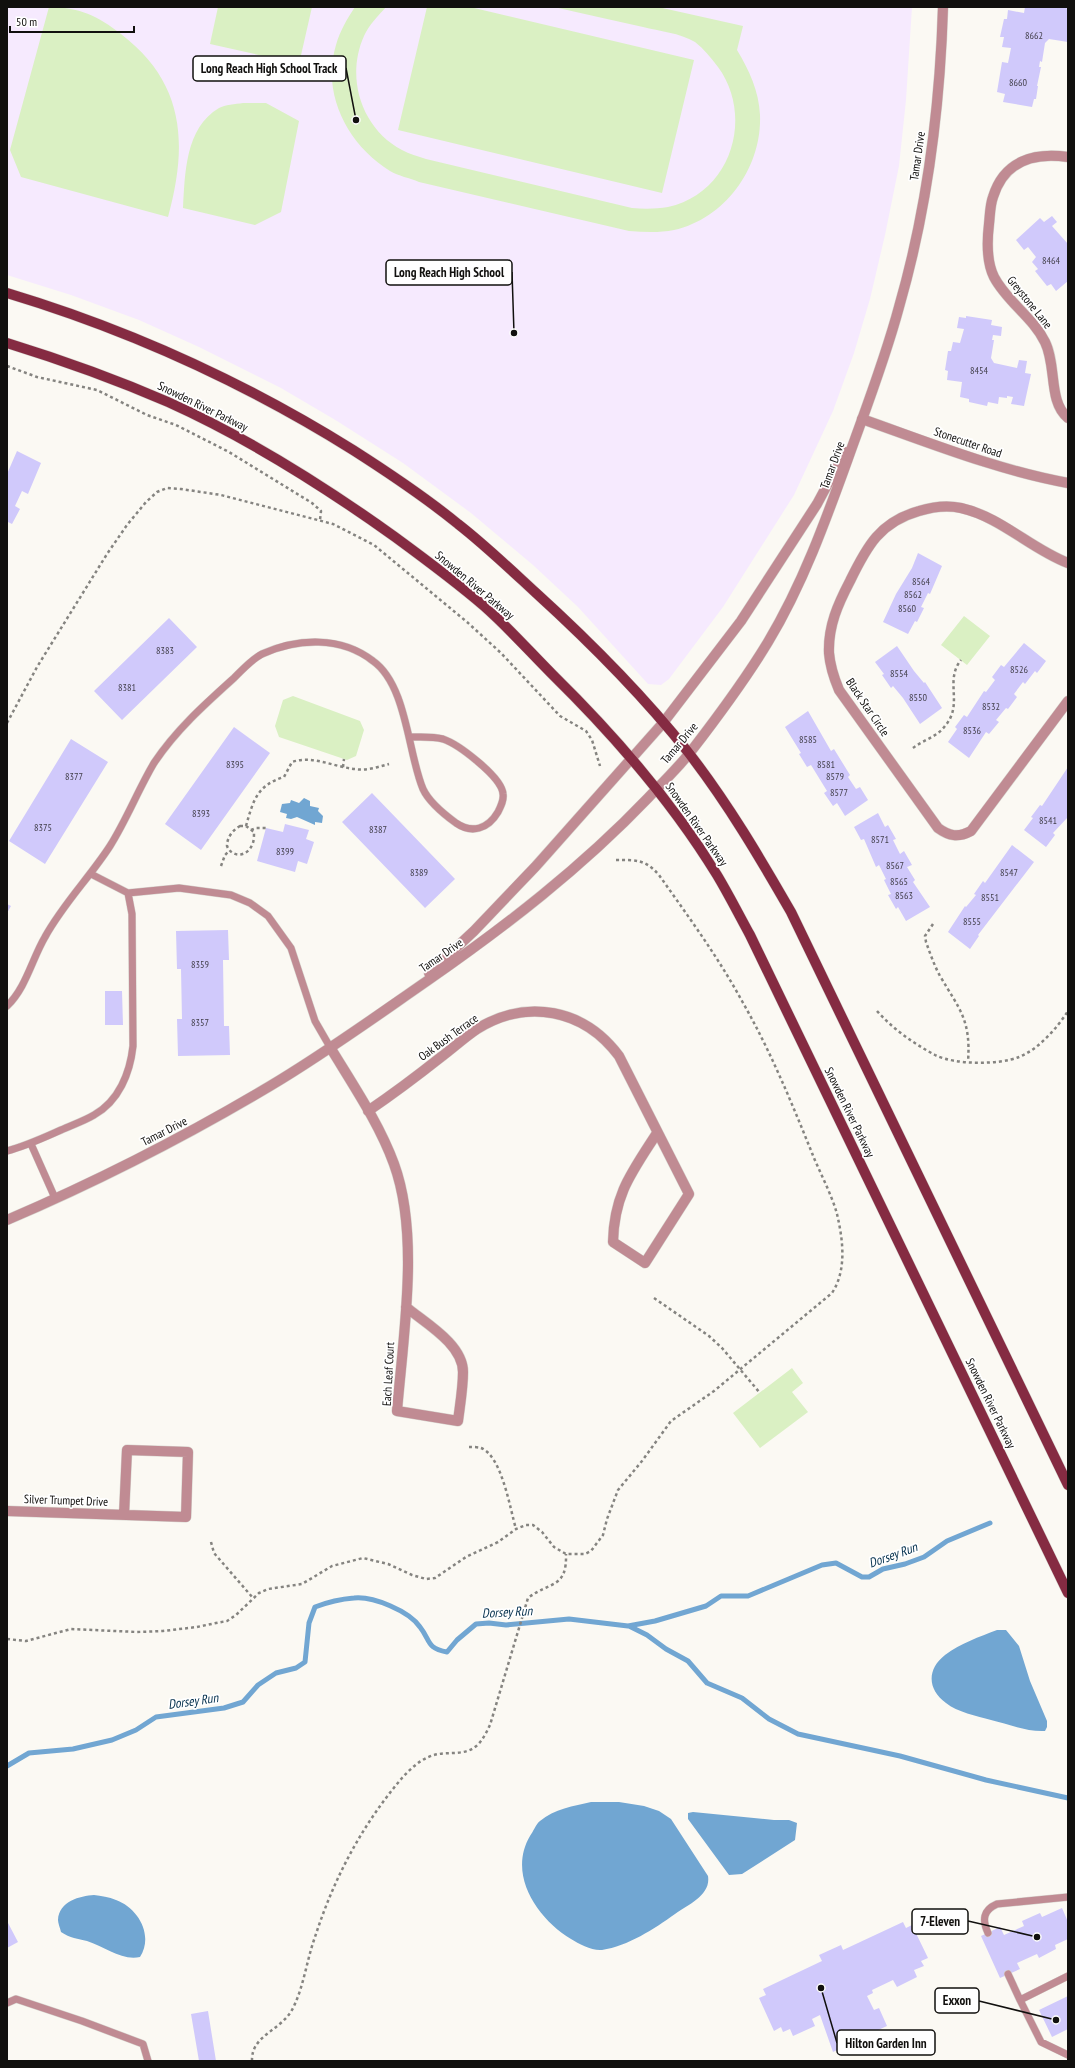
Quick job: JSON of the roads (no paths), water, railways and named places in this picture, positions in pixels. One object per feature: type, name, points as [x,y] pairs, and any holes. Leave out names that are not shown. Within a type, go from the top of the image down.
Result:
[{"type":"main road","points":[[7,293],[67,311],[191,361],[270,401],[394,476],[459,524],[558,613],[617,670],[689,754],[757,853],[791,912],[1068,1485]]},
{"type":"main road","name":"Snowden River Parkway","points":[[7,343],[52,357],[169,403],[247,442],[307,478],[368,518],[449,576],[485,607],[583,704],[632,760],[656,789],[716,874],[750,935],[1068,1593]]},
{"type":"street","name":"Tamar Drive","points":[[7,1220],[123,1167],[196,1129],[271,1085],[330,1047],[484,941],[551,889],[607,840],[689,754],[734,694],[770,640],[802,577],[830,509],[862,419],[894,324],[916,241],[929,171],[937,104],[943,7]]},
{"type":"street","name":"Greystone Lane","points":[[1068,157],[1041,155],[1028,158],[1007,173],[998,183],[992,198],[987,250],[994,276],[1002,290],[1036,327],[1044,340],[1053,368],[1056,404],[1062,413],[1068,418]]},
{"type":"street","name":"Tamar Drive","points":[[404,996],[484,920],[632,760],[663,723],[741,621],[770,578],[817,504],[862,419]]},
{"type":"street","name":"Stonecutter Road","points":[[862,419],[984,462],[1019,472],[1068,483]]},
{"type":"street","name":"Black Star Circle","points":[[1068,563],[1000,524],[961,508],[944,506],[926,508],[908,514],[892,522],[877,535],[864,552],[839,601],[833,618],[829,652],[831,667],[839,690],[938,828],[946,834],[954,836],[963,835],[970,831],[1068,701]]},
{"type":"street","name":"Oak Bush Terrace","points":[[368,1111],[400,1089],[477,1029],[501,1018],[519,1012],[539,1011],[563,1015],[582,1022],[596,1030],[619,1056],[657,1134],[689,1194],[645,1263],[613,1242],[613,1224],[616,1206],[624,1185],[657,1134]]},
{"type":"street","name":"Each Leaf Court","points":[[330,1047],[368,1111],[394,1164],[402,1190],[408,1240],[406,1307],[397,1411],[458,1421],[463,1371],[460,1357],[452,1344],[406,1307]]},
{"type":"street","name":"Silver Trumpet Drive","points":[[7,1511],[186,1517],[188,1452],[126,1450],[124,1514]]},
{"type":"lane","points":[[7,1006],[13,1000],[55,919],[91,874],[124,824],[137,795],[170,740],[190,717],[259,655],[284,646],[304,642],[326,642],[344,645],[362,653],[375,662],[385,672],[393,686],[410,737],[424,792],[439,808],[463,828],[471,830],[490,824],[502,803],[504,792],[498,781],[466,752],[454,744],[441,738],[410,737]]},
{"type":"lane","points":[[91,874],[128,893],[179,888],[231,895],[250,903],[268,916],[291,948],[315,1021],[330,1047]]},
{"type":"lane","points":[[7,1151],[31,1144],[95,1115],[118,1092],[126,1078],[131,1062],[133,1046],[132,914],[128,893]]},
{"type":"lane","points":[[31,1144],[55,1198]]},
{"type":"lane","points":[[988,1933],[984,1924],[984,1917],[990,1906],[1068,1897]]},
{"type":"lane","points":[[1008,1974],[1040,2042],[1068,2055]]},
{"type":"lane","points":[[1020,2000],[1068,1976]]},
{"type":"lane","points":[[7,2003],[16,1999],[82,2020],[143,2044],[148,2061]]},
{"type":"water","points":[[304,798],[310,801],[310,806],[319,808],[318,811],[323,816],[322,823],[315,822],[315,825],[297,817],[291,819],[286,818],[287,814],[280,812],[282,804],[290,803],[291,800],[299,803]]},
{"type":"water","points":[[997,1630],[1006,1630],[1019,1646],[1030,1681],[1047,1721],[1045,1731],[1024,1729],[961,1711],[946,1703],[935,1692],[932,1673],[935,1666],[945,1655],[957,1647]]},
{"type":"water","points":[[591,1802],[619,1802],[644,1806],[659,1811],[671,1819],[708,1876],[706,1889],[703,1894],[692,1903],[631,1941],[602,1950],[590,1948],[578,1943],[547,1920],[537,1908],[530,1895],[524,1880],[522,1866],[524,1851],[530,1836],[539,1822],[558,1811]]},
{"type":"water","points":[[693,1812],[774,1820],[789,1820],[797,1823],[795,1840],[742,1874],[729,1875],[688,1819],[688,1813]]},
{"type":"water","points":[[94,1895],[116,1900],[131,1909],[137,1916],[142,1923],[145,1940],[144,1949],[140,1957],[133,1958],[120,1955],[61,1932],[58,1920],[62,1908],[77,1898]]},
{"type":"waterway","name":"Dorsey Run","points":[[7,1766],[29,1753],[73,1749],[112,1740],[136,1730],[156,1717],[224,1708],[243,1702],[258,1685],[276,1673],[296,1668],[305,1662],[309,1623],[315,1607],[334,1601],[349,1598],[371,1599],[399,1610],[415,1621],[432,1646],[447,1652],[457,1640],[476,1624],[489,1623],[506,1625],[569,1619],[628,1626],[655,1621],[706,1606],[721,1596],[748,1596],[822,1565],[836,1563],[862,1577],[869,1577],[883,1569],[905,1564],[924,1557],[947,1541],[990,1523]]},
{"type":"waterway","points":[[629,1626],[647,1635],[666,1649],[688,1661],[707,1683],[742,1698],[769,1719],[798,1734],[900,1756],[986,1780],[1068,1798]]},
{"type":"place","name":"Long Reach High School Track","points":[[356,120]]},
{"type":"place","name":"Long Reach High School","points":[[514,333]]},
{"type":"place","name":"7-Eleven","points":[[1037,1937]]},
{"type":"place","name":"Hilton Garden Inn","points":[[821,1988]]},
{"type":"place","name":"Exxon","points":[[1056,2020]]}]
